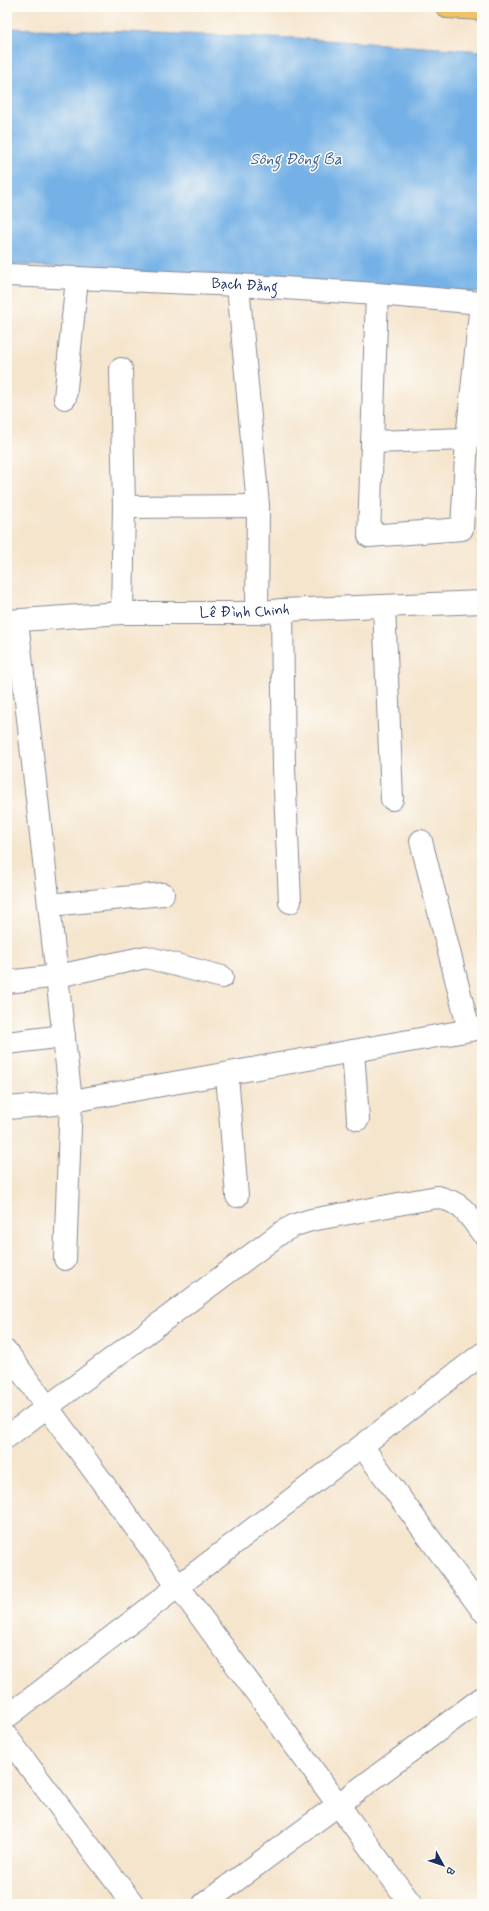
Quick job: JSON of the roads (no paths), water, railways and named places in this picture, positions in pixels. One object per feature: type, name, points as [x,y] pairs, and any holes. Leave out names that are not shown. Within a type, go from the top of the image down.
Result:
[{"type":"main road","points":[[447,7],[482,9]]},
{"type":"street","name":"Bạch Đằng","points":[[7,275],[238,285],[377,294],[481,303]]},
{"type":"street","points":[[65,398],[77,278]]},
{"type":"street","points":[[238,285],[258,506],[257,613]]},
{"type":"street","points":[[377,294],[369,536],[462,529],[467,439],[481,303]]},
{"type":"street","points":[[122,369],[124,507],[122,613]]},
{"type":"street","points":[[372,442],[467,439]]},
{"type":"street","points":[[124,507],[258,506]]},
{"type":"street","name":"Lê Đình Chinh","points":[[12,621],[122,613],[257,613],[282,610],[482,602]]},
{"type":"street","points":[[384,606],[392,799]]},
{"type":"street","points":[[282,610],[284,768],[290,902]]},
{"type":"street","points":[[12,621],[50,905],[71,1101],[64,1259]]},
{"type":"street","points":[[7,1108],[55,1104],[227,1075],[476,1029],[421,841]]},
{"type":"street","points":[[50,905],[163,894]]},
{"type":"street","points":[[7,982],[58,976],[146,957],[222,977]]},
{"type":"street","points":[[7,1043],[64,1036]]},
{"type":"street","points":[[353,1051],[358,1119]]},
{"type":"street","points":[[227,1075],[237,1196]]},
{"type":"street","points":[[7,1437],[282,1232],[295,1225],[319,1218],[437,1197],[450,1199],[462,1207],[482,1233]]},
{"type":"street","points":[[7,1352],[411,1904]]},
{"type":"street","points":[[7,1717],[482,1354]]},
{"type":"street","points":[[362,1446],[482,1610]]},
{"type":"street","points":[[204,1904],[482,1698]]},
{"type":"street","points":[[7,1738],[133,1904]]},
{"type":"water","name":"Sông Đông Ba","points":[[7,28],[296,38],[482,51],[482,293],[7,264]]}]
